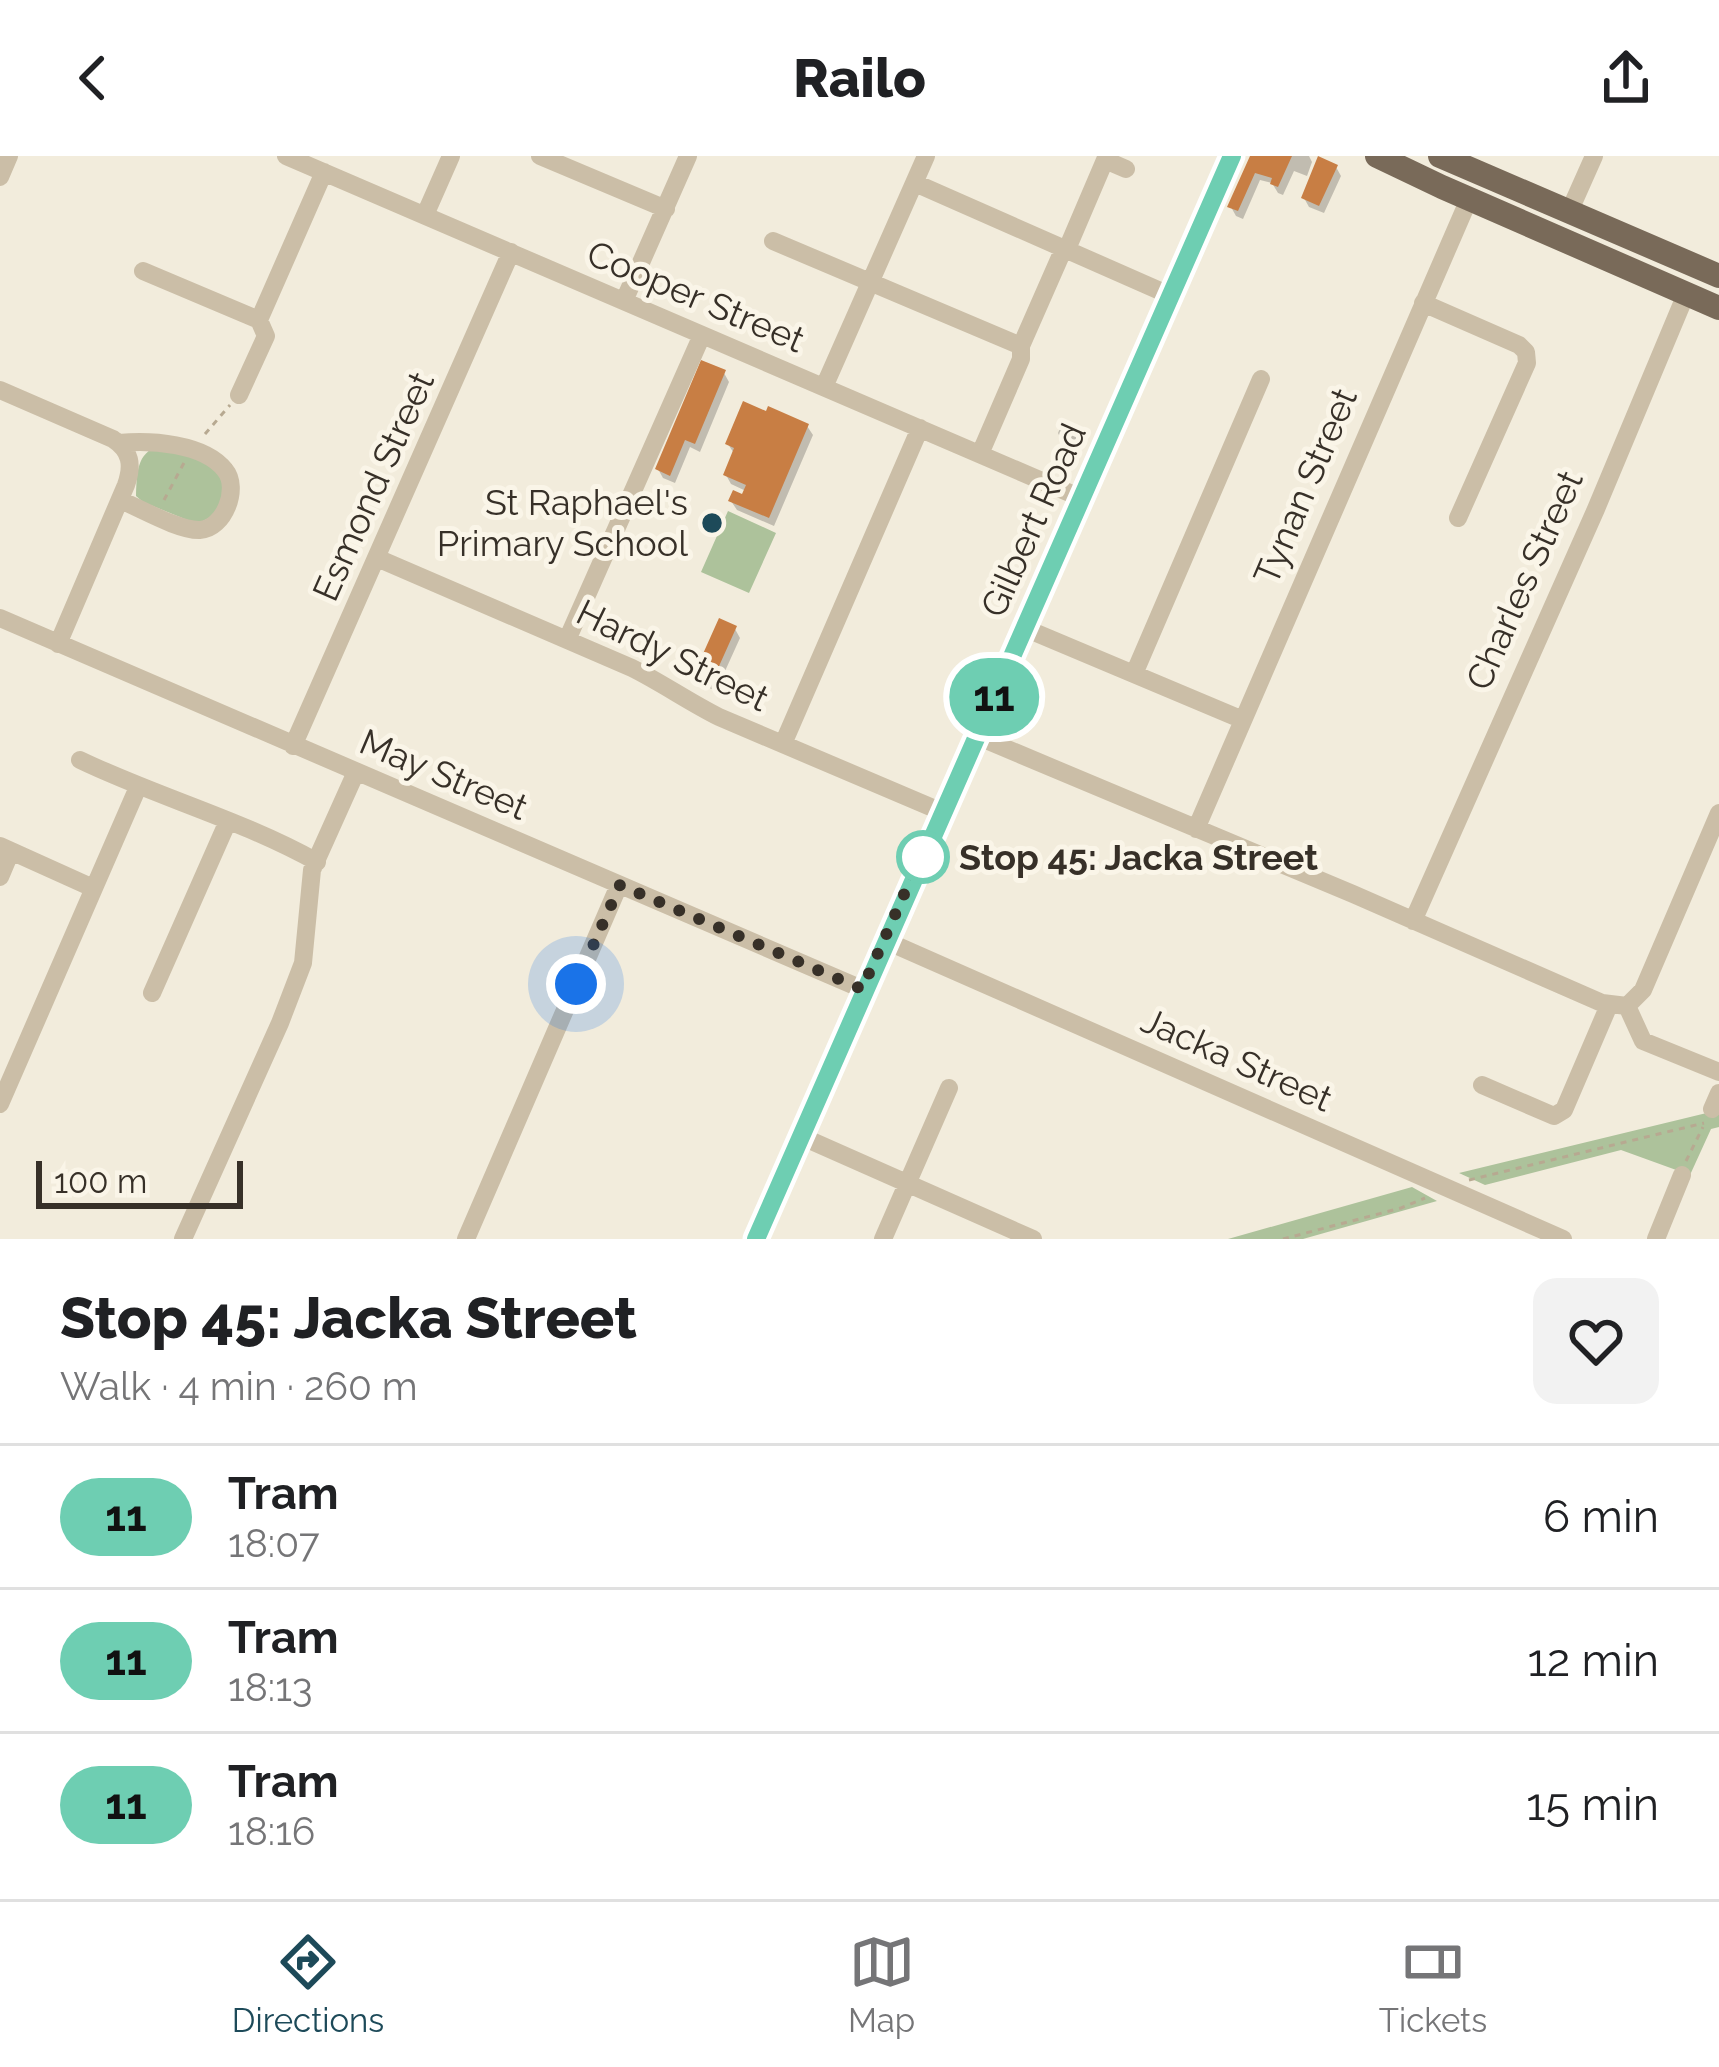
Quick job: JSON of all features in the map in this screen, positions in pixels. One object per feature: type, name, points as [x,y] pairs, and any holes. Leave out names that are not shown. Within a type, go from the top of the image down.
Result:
[{"type":"main road","points":[[1377,156],[1719,308]]},
{"type":"main road","points":[[1440,156],[1709,271]]},
{"type":"main road","name":"Tynan Street","points":[[1469,199],[1481,172]]},
{"type":"main road","points":[[1558,238],[1570,210]]},
{"type":"main road","name":"Charles Street","points":[[1686,294],[1709,271]]},
{"type":"street","points":[[0,177],[9,156]]},
{"type":"street","name":"Cooper Street","points":[[286,156],[1079,497]]},
{"type":"street","points":[[425,215],[451,156]]},
{"type":"street","points":[[541,156],[567,161],[666,209]]},
{"type":"street","points":[[624,301],[688,156]]},
{"type":"street","points":[[824,387],[926,156]]},
{"type":"street","name":"Gilbert Road","points":[[752,1239],[1228,156]]},
{"type":"street","points":[[1367,156],[1403,170]]},
{"type":"street","points":[[1570,210],[1594,156]]},
{"type":"street","points":[[980,454],[1021,359],[1021,346],[1105,160],[1126,169]]},
{"type":"street","points":[[259,320],[324,172]]},
{"type":"street","points":[[914,183],[1167,294]]},
{"type":"street","name":"Tynan Street","points":[[1196,829],[1469,199]]},
{"type":"street","points":[[773,241],[1021,346]]},
{"type":"street","name":"Esmond Street","points":[[293,746],[512,252]]},
{"type":"street","points":[[143,271],[259,320],[266,336],[239,395]]},
{"type":"street","name":"Charles Street","points":[[1413,920],[1686,294]]},
{"type":"street","points":[[1423,303],[1526,352],[1527,363],[1458,518]]},
{"type":"street","points":[[567,640],[702,335]]},
{"type":"street","points":[[1134,674],[1261,379]]},
{"type":"street","points":[[0,390],[119,443],[131,464],[58,644]]},
{"type":"street","points":[[783,744],[920,428]]},
{"type":"street","points":[[119,443],[154,440],[191,451],[214,461],[230,477],[231,490],[222,516],[211,527],[198,530],[120,500]]},
{"type":"street","name":"Hardy Street","points":[[377,559],[567,640],[658,681],[684,700],[940,812]]},
{"type":"street","name":"May Street","points":[[0,618],[862,989]]},
{"type":"street","points":[[1022,627],[1243,720]]},
{"type":"street","points":[[974,735],[1618,1005],[1642,1041],[1719,1072]]},
{"type":"street","points":[[80,760],[317,862]]},
{"type":"street","points":[[183,1239],[303,963],[312,870],[356,772]]},
{"type":"street","points":[[0,1104],[138,787]]},
{"type":"street","points":[[1482,1084],[1554,1115],[1564,1110],[1618,1005],[1642,990],[1719,813]]},
{"type":"street","points":[[152,993],[227,821]]},
{"type":"street","points":[[0,877],[6,849],[93,888]]},
{"type":"street","points":[[466,1239],[620,885]]},
{"type":"street","name":"Jacka Street","points":[[884,940],[1564,1239]]},
{"type":"street","points":[[883,1239],[949,1088]]},
{"type":"street","points":[[798,1135],[1033,1239]]},
{"type":"street","points":[[1656,1239],[1682,1174]]},
{"type":"path","points":[[155,514],[191,451],[239,395]]},
{"type":"path","points":[[1682,1174],[1712,1108]]},
{"type":"path","points":[[1467,1181],[1712,1108]]},
{"type":"path","points":[[1283,1239],[1401,1208],[1428,1196]]},
{"type":"green space","points":[[159,446],[197,459],[220,477],[223,488],[217,514],[197,524],[136,496],[142,459]]},
{"type":"green space","points":[[728,511],[776,533],[749,593],[701,572]]},
{"type":"green space","points":[[1719,1110],[1719,1127],[1711,1129],[1690,1175],[1621,1150],[1485,1185],[1459,1173]]},
{"type":"green space","points":[[1412,1187],[1437,1201],[1303,1239],[1228,1239]]},
{"type":"building","points":[[1250,156],[1292,156],[1278,187],[1270,184],[1272,178],[1255,173],[1238,211],[1227,207]]},
{"type":"building","points":[[1318,156],[1338,165],[1319,206],[1301,198]]},
{"type":"building","points":[[701,360],[726,370],[695,444],[685,440],[670,476],[655,469]]},
{"type":"building","points":[[743,401],[809,424],[769,518],[728,501],[733,490],[742,494],[746,485],[723,475],[734,448],[725,444]]},
{"type":"building","points":[[719,618],[737,626],[711,684],[675,667],[684,648],[702,656]]},
{"type":"tram line","points":[[749,1239],[1224,156]]},
{"type":"tram line","name":"11","points":[[756,1239],[1232,156]]},
{"type":"place","name":"St Raphael's Primary School","points":[[712,523]]},
{"type":"place","name":"Stop 45: Jacka Street","points":[[923,857]]},
{"type":"route","points":[[576,984],[620,885],[862,989],[925,847],[923,857]]}]
